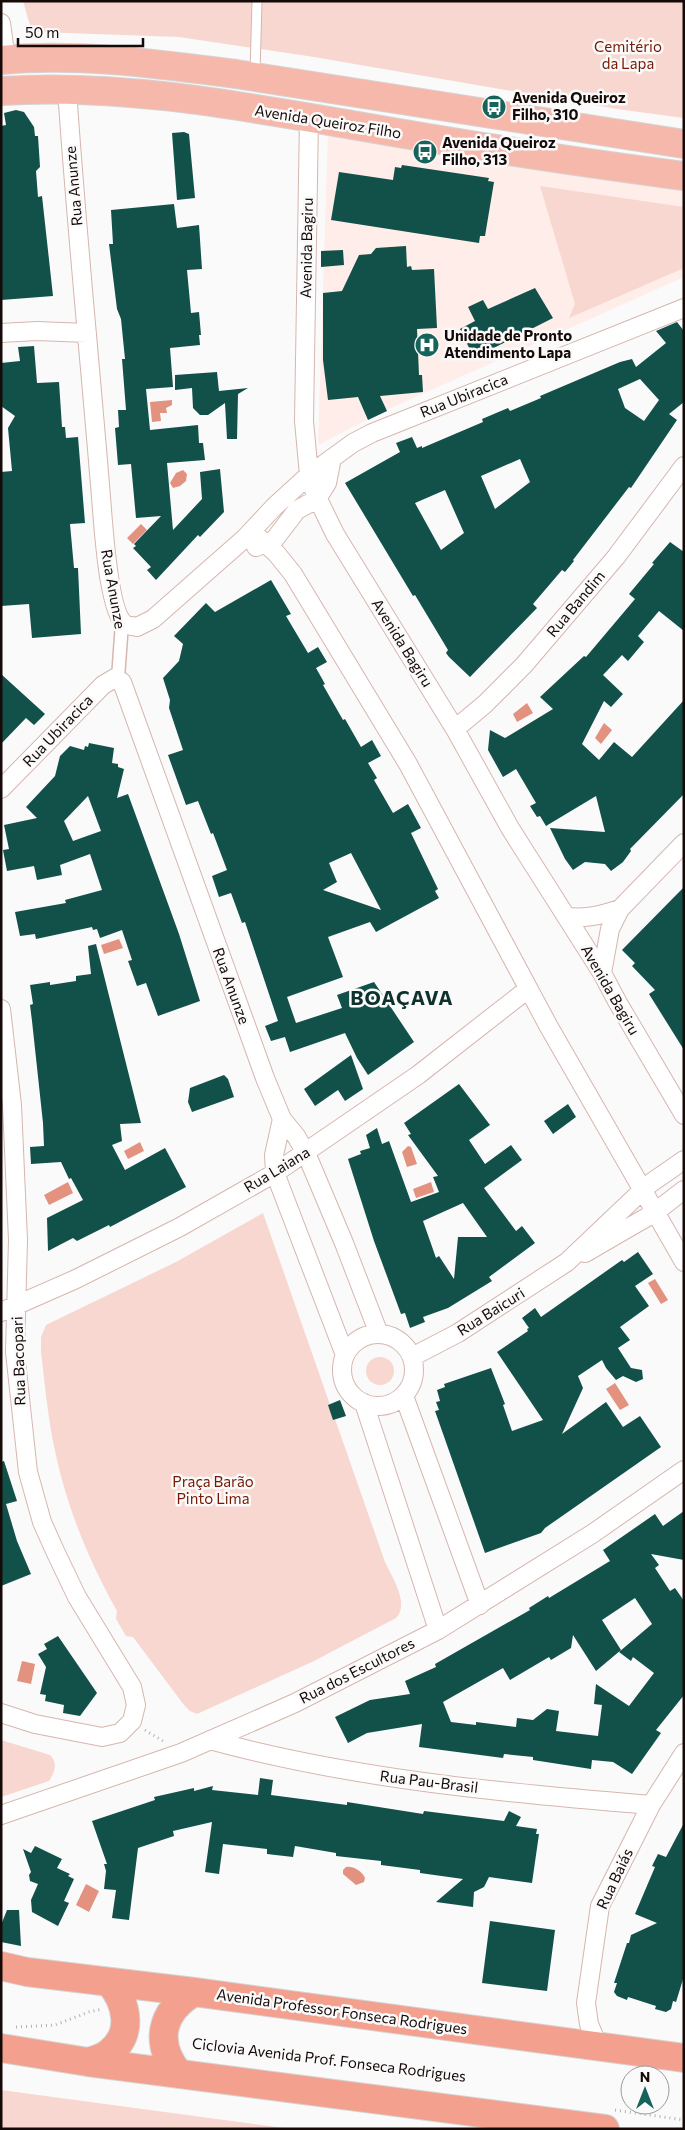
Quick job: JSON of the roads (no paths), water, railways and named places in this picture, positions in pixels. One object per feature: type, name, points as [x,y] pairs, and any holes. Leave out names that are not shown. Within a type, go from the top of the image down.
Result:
[{"type":"highway","name":"Avenida Professor Fonseca Rodrigues","points":[[1,1966],[117,1994],[194,1992],[684,2058]]},
{"type":"highway","points":[[179,2074],[171,2064],[165,2051],[166,2024],[172,2010],[181,2000],[194,1992]]},
{"type":"highway","points":[[88,2062],[110,2053],[117,2044],[125,2026],[126,2015],[117,1994]]},
{"type":"highway","points":[[6,2038],[88,2062],[179,2074],[607,2119]]},
{"type":"main road","points":[[4,60],[54,58],[123,61],[245,75],[684,144]]},
{"type":"main road","points":[[219,104],[214,98],[215,89],[222,82],[245,75]]},
{"type":"main road","name":"Avenida Queiroz Filho","points":[[1,91],[67,89],[219,104],[471,145],[684,176]]},
{"type":"street","points":[[1,23],[4,60]]},
{"type":"street","name":"Rua Anunze","points":[[67,89],[103,524],[115,609],[122,623],[118,678],[124,684],[252,1042],[282,1120],[296,1136],[306,1153]]},
{"type":"street","name":"Avenida Bagiru","points":[[309,118],[304,421],[310,475],[317,499],[334,534],[455,729],[510,828],[602,973],[684,1115]]},
{"type":"street","name":"Rua Ubiracica","points":[[122,623],[137,627],[153,619],[252,532],[274,508],[310,475],[332,458],[372,433],[684,308]]},
{"type":"street","points":[[1,333],[37,331],[87,333]]},
{"type":"street","points":[[317,499],[327,483],[332,458]]},
{"type":"street","name":"Rua Bandim","points":[[455,729],[485,704],[524,665],[616,557],[684,466]]},
{"type":"street","name":"Rua Ubiracica","points":[[212,568],[274,540],[298,510],[317,499]]},
{"type":"street","points":[[252,532],[266,543],[293,574],[408,764],[528,989],[654,1213],[684,1262]]},
{"type":"street","name":"Rua Ubiracica","points":[[1,789],[103,685],[112,679],[118,678]]},
{"type":"street","points":[[602,973],[610,929],[620,909],[684,843]]},
{"type":"street","points":[[567,917],[595,917],[620,909]]},
{"type":"street","name":"Rua Laiana","points":[[1,1312],[76,1279],[180,1227],[275,1173],[418,1075],[528,989]]},
{"type":"street","name":"Rua Bacopari","points":[[1,1009],[12,1104],[18,1240],[18,1305],[15,1352],[19,1405],[28,1472],[42,1522],[77,1597],[132,1688],[136,1705],[132,1721],[120,1733],[102,1737],[35,1724],[1,1713]]},
{"type":"street","points":[[282,1120],[274,1155],[275,1173],[345,1356]]},
{"type":"street","points":[[306,1153],[344,1243],[379,1334]]},
{"type":"street","name":"Rua Baicuri","points":[[567,1262],[654,1179],[684,1160]]},
{"type":"street","name":"Rua Baicuri","points":[[412,1357],[458,1333],[567,1262],[597,1247],[654,1213],[684,1190]]},
{"type":"street","points":[[379,1334],[393,1337],[405,1345],[412,1357],[414,1371],[412,1385],[404,1396],[392,1404],[378,1406],[364,1403],[352,1395],[345,1383],[342,1369],[345,1356],[353,1344],[366,1337],[379,1334]]},
{"type":"street","points":[[404,1396],[480,1604]]},
{"type":"street","points":[[364,1403],[438,1630]]},
{"type":"street","name":"Rua dos Escultores","points":[[1,1815],[181,1753],[295,1703],[438,1630],[592,1534],[684,1470]]},
{"type":"street","name":"Rua Pau-Brasil","points":[[210,1740],[275,1758],[354,1772],[558,1798],[651,1805]]},
{"type":"street","name":"Rua Baiás","points":[[598,2046],[589,2024],[586,2003],[600,1906],[651,1805],[684,1753]]},
{"type":"lane","points":[[245,75],[257,1]]},
{"type":"place","name":"Avenida Queiroz Filho, 310","points":[[494,107]]},
{"type":"place","name":"Avenida Queiroz Filho, 313","points":[[425,152]]},
{"type":"place","name":"Unidade de Pronto Atendimento Lapa","points":[[427,345]]},
{"type":"district","name":"BOAÇAVA","points":[[402,998]]},
{"type":"park label","name":"Cemitério da Lapa","points":[[628,56]]},
{"type":"park label","name":"Praça Barão Pinto Lima","points":[[213,1490]]}]
